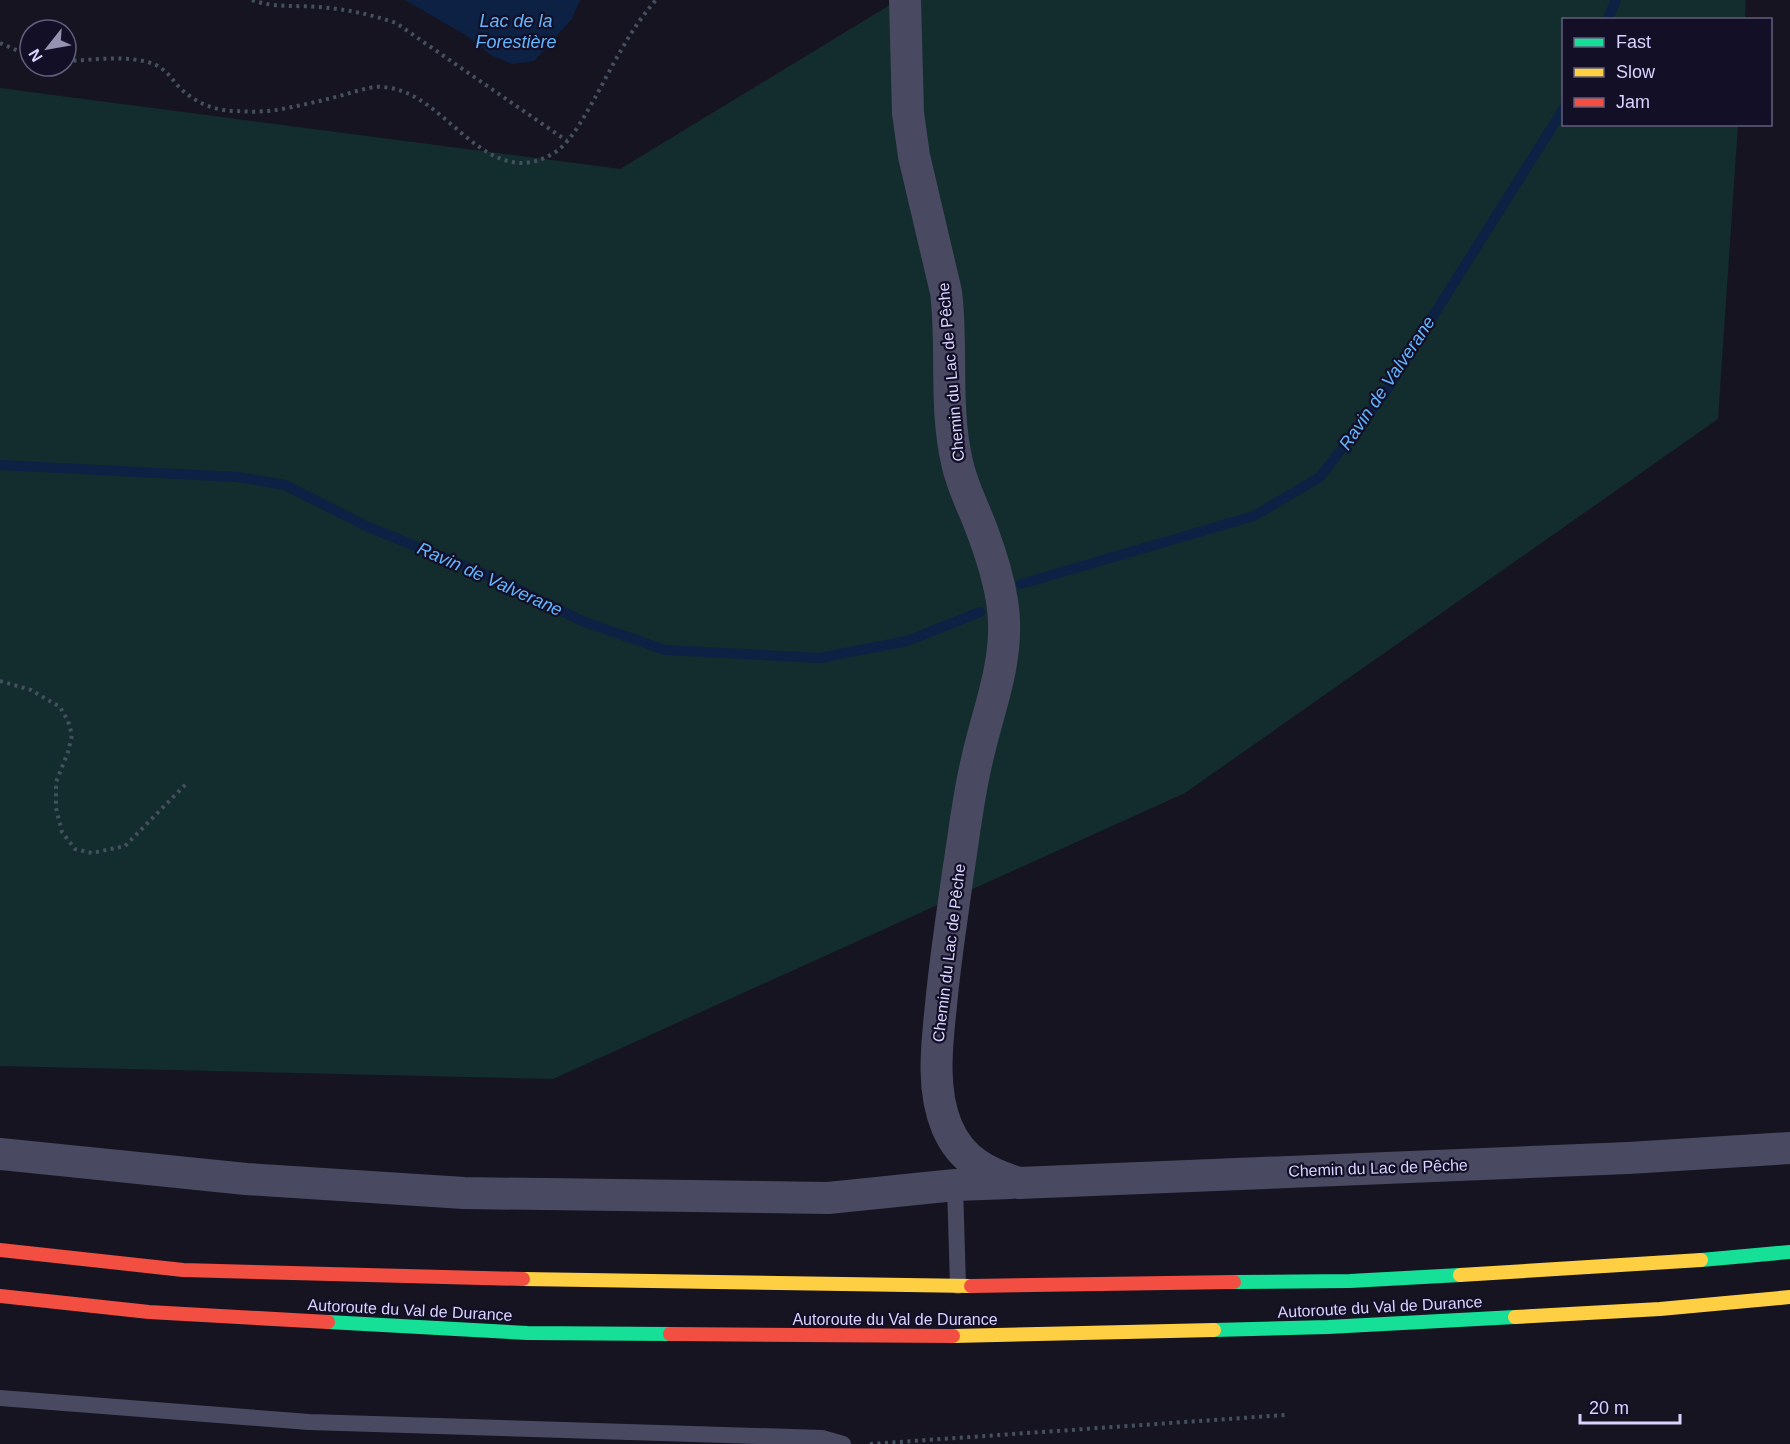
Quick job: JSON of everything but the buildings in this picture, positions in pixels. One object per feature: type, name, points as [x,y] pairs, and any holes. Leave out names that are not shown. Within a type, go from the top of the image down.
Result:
[{"type":"highway","name":"Autoroute du Val de Durance","points":[[0,1250],[183,1270],[564,1280],[958,1286],[1350,1281],[1669,1263],[1790,1252]]},
{"type":"highway","name":"Autoroute du Val de Durance","points":[[0,1296],[149,1312],[527,1333],[901,1337],[1328,1327],[1660,1309],[1790,1297]]},
{"type":"street","name":"Chemin du Lac de Pêche","points":[[905,0],[908,113],[914,156],[946,292],[950,331],[953,441],[960,474],[984,535],[998,583],[1004,619],[1004,641],[999,675],[976,761],[946,950],[938,1036],[937,1081],[943,1117],[960,1149],[979,1167],[994,1176],[1019,1183],[1628,1158],[1790,1148]]},
{"type":"street","points":[[0,1154],[246,1179],[464,1193],[828,1198],[955,1185],[1019,1183]]},
{"type":"lane","points":[[955,1185],[958,1286]]},
{"type":"lane","points":[[0,1398],[309,1422],[822,1438],[843,1444]]},
{"type":"path","points":[[252,0],[266,5],[347,9],[375,15],[396,23],[567,141]]},
{"type":"path","points":[[78,61],[130,59],[147,62],[166,72],[190,97],[204,105],[233,111],[275,110],[374,87],[395,88],[410,94],[445,118],[481,150],[505,162],[530,162],[558,150],[567,141],[582,120],[627,40],[656,0]]},
{"type":"path","points":[[0,43],[18,51]]},
{"type":"path","points":[[0,681],[31,690],[60,707],[68,721],[72,735],[56,783],[56,808],[62,832],[75,849],[92,853],[124,846],[186,784]]},
{"type":"path","points":[[870,1444],[1286,1415]]},
{"type":"green space","points":[[898,0],[1746,0],[1745,18],[1562,18],[1562,126],[1738,126],[1718,419],[1185,793],[553,1079],[0,1066],[0,88],[620,169]]},
{"type":"water","name":"Lac de la Forestière","points":[[405,0],[580,0],[572,19],[534,61],[512,64],[491,55],[467,36]]},
{"type":"waterway","name":"Ravin de Valverane","points":[[1608,18],[1616,0]]},
{"type":"waterway","name":"Ravin de Valverane","points":[[1021,584],[1254,516],[1320,477],[1384,394],[1562,111]]},
{"type":"waterway","name":"Ravin de Valverane","points":[[0,465],[237,477],[285,485],[366,526],[506,583],[582,621],[665,650],[820,658],[907,641],[980,612]]},
{"type":"traffic: fast","points":[[1701,1260],[1790,1252]]},
{"type":"traffic: fast","points":[[1234,1282],[1350,1281],[1460,1275]]},
{"type":"traffic: fast","points":[[1214,1330],[1328,1327],[1515,1317]]},
{"type":"traffic: fast","points":[[328,1322],[527,1333],[670,1334]]},
{"type":"traffic: slow","points":[[1460,1275],[1701,1260]]},
{"type":"traffic: slow","points":[[523,1279],[971,1286]]},
{"type":"traffic: slow","points":[[1515,1317],[1660,1309],[1790,1297]]},
{"type":"traffic: slow","points":[[953,1336],[1214,1330]]},
{"type":"traffic: jam","points":[[0,1250],[183,1270],[523,1279]]},
{"type":"traffic: jam","points":[[971,1286],[1234,1282]]},
{"type":"traffic: jam","points":[[0,1296],[149,1312],[328,1322]]},
{"type":"traffic: jam","points":[[670,1334],[953,1336]]}]
